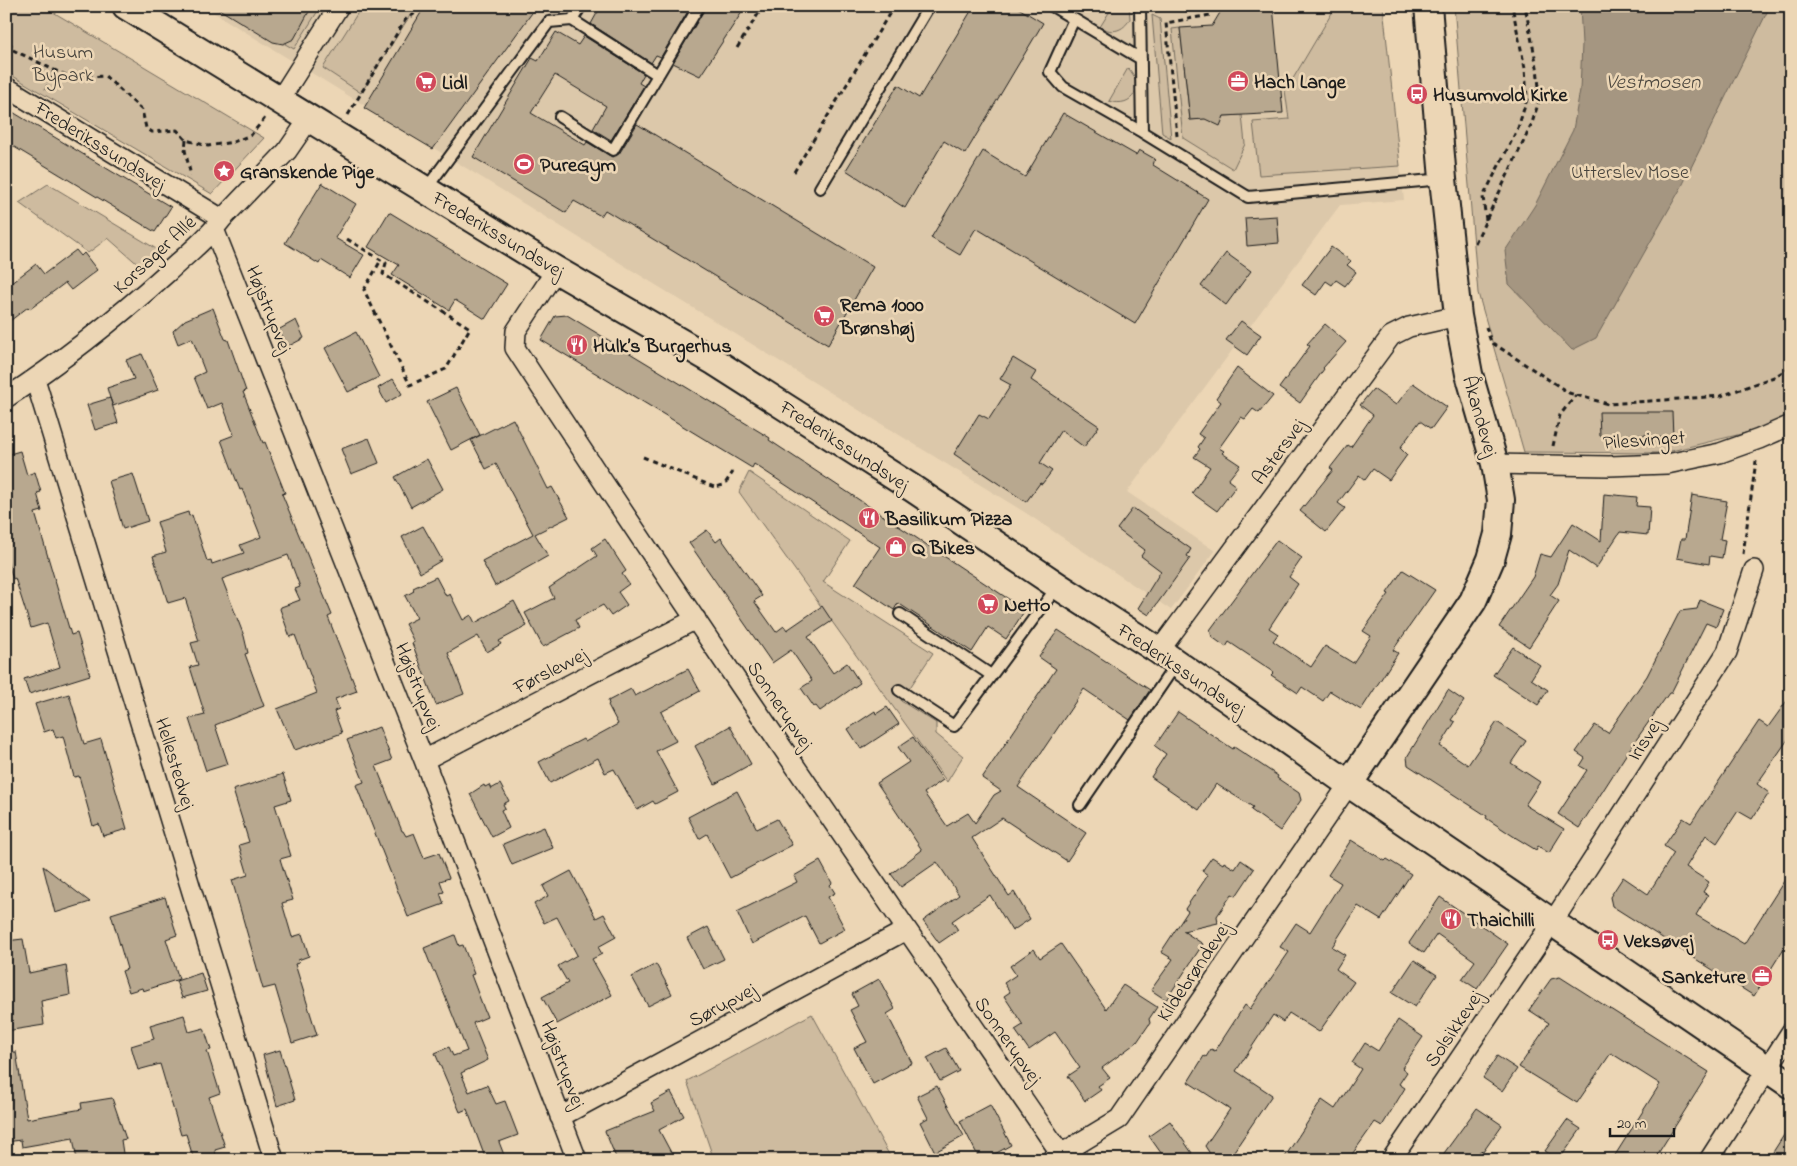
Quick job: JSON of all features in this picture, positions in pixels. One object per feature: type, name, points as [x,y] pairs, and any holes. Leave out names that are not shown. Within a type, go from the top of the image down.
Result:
[{"type":"main road","name":"Frederikssundsvej","points":[[126,6],[556,270],[715,362],[912,488],[1168,657],[1349,784],[1791,1085]]},
{"type":"main road","name":"Åkandevej","points":[[1349,784],[1473,601],[1491,559],[1498,534],[1501,500],[1496,464],[1469,374],[1458,316],[1443,178],[1428,6]]},
{"type":"street","points":[[279,101],[339,6]]},
{"type":"street","name":"Frederikssundsvej","points":[[6,86],[182,195],[218,224]]},
{"type":"street","name":"Korsager Allé","points":[[6,398],[35,379],[122,314],[218,224],[287,152],[309,119]]},
{"type":"street","name":"Højstrupvej","points":[[218,224],[577,1160]]},
{"type":"street","name":"Sonnerupvej","points":[[556,270],[516,331],[515,348],[602,481],[1059,1158]]},
{"type":"street","name":"Astersvej","points":[[1168,657],[1391,336],[1409,327],[1458,316]]},
{"type":"street","name":"Hellestedvej","points":[[35,379],[274,1160]]},
{"type":"street","name":"Pilesvinget","points":[[1496,464],[1609,466],[1667,464],[1720,453],[1791,425]]},
{"type":"street","name":"Irisvej","points":[[1552,923],[1727,652],[1754,570]]},
{"type":"street","name":"Førslevvej","points":[[424,760],[696,619]]},
{"type":"street","name":"Kildebrøndevej","points":[[1059,1158],[1119,1119],[1349,784]]},
{"type":"street","name":"Solsikkevej","points":[[1391,1160],[1552,923]]},
{"type":"street","name":"Sørupvej","points":[[560,1117],[906,930]]},
{"type":"street","points":[[1709,1160],[1791,1032]]},
{"type":"lane","points":[[572,20],[581,6]]},
{"type":"lane","points":[[560,117],[613,150],[699,6]]},
{"type":"lane","points":[[820,188],[929,6]]},
{"type":"lane","points":[[1052,6],[1141,59]]},
{"type":"lane","points":[[1140,6],[1142,132]]},
{"type":"lane","points":[[1074,19],[1050,72],[1063,87],[1142,132],[1248,197],[1443,178]]},
{"type":"lane","points":[[426,190],[549,22],[572,20],[658,75]]},
{"type":"lane","points":[[899,690],[954,726],[1058,586]]},
{"type":"lane","points":[[900,614],[991,676]]},
{"type":"lane","points":[[1080,805],[1168,657]]},
{"type":"path","points":[[336,135],[405,20],[414,14],[419,6]]},
{"type":"path","points":[[737,48],[763,6]]},
{"type":"path","points":[[794,172],[894,6]]},
{"type":"path","points":[[1174,152],[1177,136],[1166,23],[1210,15],[1214,6]]},
{"type":"path","points":[[1486,221],[1483,197],[1518,128],[1527,100],[1525,68],[1512,6]]},
{"type":"path","points":[[1474,246],[1531,126],[1540,98],[1537,67],[1525,6]]},
{"type":"path","points":[[6,33],[13,50],[54,70],[73,78],[105,76],[142,110],[146,128],[152,132],[177,130],[186,140],[208,146],[233,142],[251,135],[279,101]]},
{"type":"path","points":[[182,195],[192,179],[185,150],[186,140]]},
{"type":"path","points":[[347,239],[386,263],[383,274],[470,328],[446,369],[410,386],[364,290],[381,260]]},
{"type":"path","points":[[1485,325],[1491,342],[1569,393],[1608,404],[1721,396],[1774,377],[1791,366]]},
{"type":"path","points":[[1549,465],[1560,415],[1576,395]]},
{"type":"path","points":[[1754,570],[1742,558],[1759,439]]},
{"type":"path","points":[[643,457],[714,487],[724,485],[733,472]]},
{"type":"shaded area","points":[[203,6],[1383,6],[1404,200],[1340,205],[1127,492],[1215,551],[1171,610],[1026,513]]},
{"type":"green space","name":"Husum Bypark","points":[[6,6],[43,6],[264,138],[212,194],[6,72]]},
{"type":"green space","points":[[218,6],[321,6],[294,49]]},
{"type":"green space","points":[[362,6],[416,6],[361,93],[323,68]]},
{"type":"green space","points":[[1113,6],[1129,6],[1130,19],[1121,29],[1113,31],[1100,27]]},
{"type":"green space","points":[[1336,6],[1383,6],[1400,166],[1259,175],[1253,122],[1289,119],[1284,83],[1291,82]]},
{"type":"green space","name":"Utterslev Mose","points":[[1454,6],[1791,6],[1791,415],[1766,428],[1663,453],[1524,452],[1478,293]]},
{"type":"green space","points":[[1152,15],[1160,19],[1171,138],[1162,133]]},
{"type":"green space","points":[[1180,28],[1190,120],[1212,118],[1220,124],[1224,116],[1242,115],[1245,144],[1233,169],[1183,138],[1172,29]]},
{"type":"green space","points":[[1128,68],[1136,81],[1134,94],[1125,102],[1109,101]]},
{"type":"green space","points":[[48,184],[158,250],[141,267],[108,238],[88,253],[19,203]]},
{"type":"green space","points":[[749,472],[850,541],[823,582],[933,653],[901,701],[936,723],[936,734],[963,756],[947,782],[739,492]]},
{"type":"green space","points":[[812,1014],[892,1160],[714,1160],[687,1081]]},
{"type":"water","name":"Vestmosen","points":[[1580,6],[1770,6],[1682,186],[1596,338],[1572,350],[1509,284],[1505,251],[1535,205],[1573,130],[1580,90],[1582,44]]},
{"type":"building","points":[[214,6],[312,6],[294,39],[283,44],[273,42]]},
{"type":"building","points":[[425,6],[537,6],[433,149],[364,108]]},
{"type":"building","points":[[601,6],[691,6],[661,57],[656,55],[651,63],[591,24]]},
{"type":"building","points":[[706,6],[746,6],[700,76],[673,63]]},
{"type":"building","points":[[974,6],[1015,6],[1043,23],[965,154],[944,141],[905,208],[846,170],[898,85],[919,98]]},
{"type":"building","points":[[1224,6],[1273,6],[1283,113],[1224,116],[1220,126],[1205,119],[1190,120],[1180,28],[1212,26]]},
{"type":"building","points":[[556,32],[578,45],[584,36],[644,74],[639,83],[644,86],[611,140],[593,129],[606,106],[555,75],[531,113],[585,145],[587,142],[612,157],[619,154],[637,124],[873,267],[828,345],[605,210],[601,216],[574,201],[566,213],[473,157],[532,58],[538,61]]},
{"type":"building","points":[[6,108],[171,207],[155,232],[6,142]]},
{"type":"building","points":[[1063,113],[1136,155],[1139,150],[1155,159],[1153,165],[1208,199],[1135,324],[976,228],[960,255],[931,238],[983,151],[1025,177]]},
{"type":"building","points":[[322,183],[356,204],[335,238],[364,255],[350,278],[321,260],[319,264],[285,243]]},
{"type":"building","points":[[389,212],[507,284],[485,319],[455,300],[449,310],[392,275],[399,265],[368,247]]},
{"type":"building","points":[[1277,216],[1279,243],[1247,246],[1245,218]]},
{"type":"building","points":[[1331,247],[1351,261],[1347,265],[1356,272],[1345,286],[1336,280],[1332,285],[1326,281],[1316,295],[1302,285]]},
{"type":"building","points":[[76,250],[81,256],[84,253],[97,270],[71,290],[65,283],[6,324],[6,287],[36,264],[44,274]]},
{"type":"building","points":[[1226,253],[1251,271],[1226,305],[1201,286]]},
{"type":"building","points":[[213,308],[225,339],[228,340],[246,391],[243,392],[285,493],[282,494],[332,615],[328,617],[357,691],[335,699],[339,709],[334,711],[342,733],[295,750],[277,709],[317,693],[295,635],[290,637],[280,609],[300,600],[295,589],[300,587],[288,555],[222,579],[244,636],[248,653],[245,654],[264,706],[215,725],[228,764],[206,771],[189,719],[205,715],[190,667],[198,665],[191,643],[199,641],[185,598],[168,603],[153,556],[166,552],[157,522],[188,512],[189,516],[192,515],[207,561],[211,560],[212,564],[244,553],[240,545],[261,537],[221,440],[234,435],[222,403],[207,409],[194,377],[205,372],[192,338],[178,344],[173,331],[185,320]]},
{"type":"building","points":[[567,315],[770,438],[769,440],[1025,610],[1006,639],[988,627],[972,652],[898,603],[894,610],[855,584],[880,547],[754,464],[752,468],[541,340],[555,316]]},
{"type":"building","points":[[296,320],[304,338],[287,347],[278,330]]},
{"type":"building","points":[[1241,321],[1261,335],[1247,355],[1226,340]]},
{"type":"building","points":[[1325,324],[1346,342],[1323,368],[1300,403],[1279,388],[1310,346],[1307,344]]},
{"type":"building","points":[[356,332],[379,377],[348,392],[325,348]]},
{"type":"building","points":[[142,354],[158,390],[113,406],[107,388],[134,379],[126,360]]},
{"type":"building","points":[[1013,358],[1036,372],[1031,380],[1099,426],[1084,447],[1061,430],[1040,463],[1052,471],[1026,502],[954,454],[979,414],[989,419],[1011,385],[1000,379]]},
{"type":"building","points":[[1237,368],[1273,396],[1259,413],[1253,409],[1245,419],[1241,417],[1219,448],[1224,451],[1222,453],[1240,465],[1228,480],[1236,486],[1217,511],[1192,493],[1210,467],[1194,457],[1200,449],[1198,447],[1204,438],[1198,434],[1221,402],[1216,398]]},
{"type":"building","points":[[393,379],[402,394],[386,403],[378,388]]},
{"type":"building","points":[[1413,383],[1447,407],[1431,429],[1420,421],[1400,448],[1407,455],[1389,480],[1373,469],[1365,480],[1359,475],[1338,503],[1345,508],[1326,532],[1300,511],[1333,470],[1330,468],[1348,445],[1351,447],[1373,415],[1360,405],[1373,389],[1396,405]]},
{"type":"building","points":[[456,388],[480,435],[451,450],[427,402]]},
{"type":"building","points":[[110,398],[118,423],[95,430],[87,405]]},
{"type":"building","points":[[1599,412],[1672,412],[1673,437],[1647,438],[1647,435],[1600,436]]},
{"type":"building","points":[[513,419],[548,489],[552,487],[569,517],[535,534],[548,556],[495,586],[482,561],[533,534],[496,464],[486,469],[471,440]]},
{"type":"building","points":[[369,438],[379,463],[351,474],[341,449]]},
{"type":"building","points":[[20,451],[27,475],[35,472],[41,492],[37,493],[42,511],[35,513],[71,635],[77,633],[90,675],[29,694],[24,679],[60,667],[47,623],[31,628],[15,578],[13,579],[6,557],[6,455]]},
{"type":"building","points":[[427,459],[443,489],[411,507],[395,477]]},
{"type":"building","points":[[133,474],[148,521],[123,529],[109,481]]},
{"type":"building","points":[[1604,494],[1637,497],[1636,506],[1650,507],[1648,535],[1620,532],[1596,568],[1569,550],[1558,584],[1550,595],[1559,601],[1529,647],[1499,627],[1533,577],[1540,554],[1551,557],[1573,523],[1601,541]]},
{"type":"building","points":[[1692,495],[1727,501],[1720,539],[1725,540],[1722,558],[1710,556],[1709,564],[1677,558],[1681,539],[1685,539]]},
{"type":"building","points":[[1133,508],[1191,549],[1187,556],[1190,558],[1149,615],[1138,608],[1161,571],[1141,556],[1145,550],[1117,529]]},
{"type":"building","points":[[423,526],[442,560],[420,573],[402,537]]},
{"type":"building","points":[[707,530],[716,542],[721,538],[762,596],[754,601],[776,632],[784,626],[787,630],[822,606],[832,621],[808,637],[833,673],[847,663],[860,683],[820,711],[816,706],[814,707],[801,688],[812,681],[791,650],[772,663],[689,543]]},
{"type":"building","points":[[605,539],[626,571],[622,574],[629,584],[618,592],[627,605],[611,616],[603,605],[575,620],[579,628],[543,647],[525,613],[554,598],[549,588],[597,556],[592,548]]},
{"type":"building","points":[[1277,540],[1302,558],[1289,577],[1298,584],[1269,628],[1278,634],[1273,641],[1311,667],[1325,646],[1353,663],[1371,636],[1363,631],[1403,570],[1435,590],[1393,650],[1398,653],[1361,710],[1330,691],[1323,701],[1302,687],[1298,693],[1271,675],[1274,672],[1229,642],[1226,647],[1212,637],[1210,630]]},
{"type":"building","points":[[436,577],[446,596],[450,594],[463,620],[471,615],[475,623],[514,601],[527,626],[499,641],[501,644],[487,652],[478,636],[448,653],[464,694],[436,705],[412,643],[414,642],[405,624],[417,618],[405,596],[414,591],[413,588]]},
{"type":"building","points":[[1700,600],[1723,609],[1716,627],[1706,623],[1671,693],[1669,693],[1629,750],[1579,828],[1558,814],[1587,770],[1580,766],[1585,758],[1576,752],[1595,725],[1608,733],[1647,676],[1680,611],[1697,609]]},
{"type":"building","points":[[1058,630],[1150,690],[1130,720],[1084,689],[1018,787],[1086,833],[1067,861],[1002,818],[972,838],[1009,896],[1014,892],[1030,919],[1012,931],[990,895],[952,921],[958,930],[939,943],[923,921],[959,895],[937,862],[901,887],[891,874],[922,850],[877,783],[909,762],[898,747],[913,737],[943,780],[924,793],[947,826],[968,813],[975,823],[994,795],[1001,791],[982,778],[1056,669],[1039,657]]},
{"type":"building","points":[[1513,647],[1540,665],[1531,679],[1548,690],[1538,705],[1493,675]]},
{"type":"building","points":[[688,669],[700,691],[661,712],[676,741],[656,751],[678,792],[655,804],[653,801],[637,810],[614,769],[605,773],[598,758],[550,783],[539,762],[583,739],[585,742],[618,724],[608,705],[608,701],[631,689],[635,696]]},
{"type":"building","points":[[1448,690],[1464,701],[1451,720],[1455,722],[1440,746],[1468,765],[1497,722],[1526,741],[1511,763],[1540,782],[1525,805],[1564,829],[1549,853],[1538,846],[1536,850],[1513,836],[1486,818],[1487,816],[1408,765],[1407,757]]},
{"type":"building","points":[[69,694],[84,744],[101,739],[127,829],[103,836],[99,824],[93,826],[79,776],[74,777],[63,736],[56,738],[53,729],[44,732],[35,704]]},
{"type":"building","points":[[1791,695],[1791,735],[1757,784],[1769,793],[1752,819],[1738,811],[1717,843],[1706,835],[1686,867],[1709,882],[1703,892],[1708,895],[1696,915],[1744,944],[1791,870],[1791,937],[1754,996],[1612,906],[1610,897],[1623,877],[1648,894],[1674,853],[1664,846],[1683,818],[1691,823],[1759,721],[1768,727]]},
{"type":"building","points":[[887,707],[899,724],[861,749],[848,729],[875,711],[876,714]]},
{"type":"building","points":[[1178,712],[1233,749],[1234,747],[1278,776],[1277,778],[1299,793],[1301,800],[1280,831],[1251,810],[1253,807],[1216,784],[1199,810],[1151,777],[1166,754],[1155,746]]},
{"type":"building","points":[[730,726],[751,764],[715,784],[695,746]]},
{"type":"building","points":[[379,727],[392,760],[376,766],[402,831],[406,836],[414,833],[424,858],[439,853],[449,878],[440,881],[444,892],[440,893],[444,904],[408,917],[356,785],[364,782],[347,740]]},
{"type":"building","points":[[283,774],[291,800],[275,805],[291,856],[280,859],[293,900],[282,903],[292,937],[302,934],[309,956],[298,960],[299,963],[295,964],[317,1035],[292,1043],[275,986],[263,989],[232,880],[248,875],[239,845],[249,842],[233,790]]},
{"type":"building","points":[[500,784],[509,801],[503,804],[505,808],[501,810],[509,828],[492,837],[470,794],[484,785],[485,787],[489,785],[491,789]]},
{"type":"building","points":[[737,791],[757,829],[777,819],[792,845],[730,878],[707,834],[699,839],[688,817]]},
{"type":"building","points":[[544,827],[553,848],[512,865],[503,844]]},
{"type":"building","points":[[1351,840],[1385,861],[1387,859],[1411,874],[1381,920],[1358,906],[1332,947],[1345,955],[1336,969],[1354,982],[1319,1032],[1289,1013],[1283,1022],[1273,1015],[1236,1071],[1272,1095],[1228,1160],[1214,1160],[1205,1146],[1230,1109],[1188,1082],[1204,1056],[1206,1057],[1211,1049],[1215,1051],[1245,1005],[1250,1009],[1289,952],[1280,947],[1296,923],[1310,932],[1341,883],[1328,875]]},
{"type":"building","points":[[1212,857],[1235,869],[1241,860],[1254,869],[1236,896],[1232,894],[1217,916],[1218,923],[1183,931],[1203,944],[1166,1000],[1151,990],[1173,959],[1161,952],[1188,911],[1185,909],[1208,875],[1202,871]]},
{"type":"building","points":[[820,861],[832,883],[830,885],[835,893],[828,897],[845,929],[819,943],[805,916],[752,944],[737,912],[797,882],[794,876]]},
{"type":"building","points":[[43,866],[90,902],[55,913]]},
{"type":"building","points":[[571,871],[596,918],[604,914],[616,937],[598,947],[602,954],[592,959],[612,995],[557,1024],[542,997],[568,983],[558,966],[577,955],[557,917],[544,923],[534,904],[548,896],[543,886]]},
{"type":"building","points":[[165,897],[177,935],[166,939],[179,979],[143,991],[142,988],[129,992],[122,971],[127,969],[111,914]]},
{"type":"building","points":[[1440,897],[1508,944],[1477,989],[1462,979],[1475,961],[1437,934],[1424,953],[1409,943]]},
{"type":"building","points":[[708,927],[724,959],[703,969],[687,938]]},
{"type":"building","points":[[455,935],[459,946],[463,945],[474,974],[471,975],[487,1017],[473,1023],[488,1060],[461,1073],[469,1092],[487,1085],[496,1104],[505,1101],[518,1135],[499,1142],[506,1160],[486,1160],[467,1109],[460,1112],[435,1053],[449,1047],[453,1056],[467,1051],[424,948]]},
{"type":"building","points":[[23,939],[29,973],[66,965],[70,995],[41,1001],[44,1025],[6,1031],[6,941]]},
{"type":"building","points":[[1061,944],[1106,1009],[1123,985],[1157,1007],[1149,1019],[1150,1023],[1137,1042],[1102,1068],[1110,1078],[1098,1086],[1101,1090],[1085,1101],[1068,1076],[1080,1068],[1055,1032],[1029,1050],[1015,1030],[1023,1025],[1004,996],[1010,992],[1004,983],[1016,975],[1010,966],[1034,949],[1040,958]]},
{"type":"building","points":[[1414,960],[1437,975],[1415,1007],[1392,993]]},
{"type":"building","points":[[656,964],[672,994],[648,1006],[632,977]]},
{"type":"building","points":[[201,973],[207,991],[182,998],[176,981]]},
{"type":"building","points":[[1560,977],[1709,1072],[1654,1160],[1612,1160],[1660,1084],[1611,1053],[1577,1103],[1519,1067],[1549,1023],[1529,1010],[1551,979]]},
{"type":"building","points":[[879,979],[895,1009],[887,1014],[912,1063],[873,1084],[854,1048],[867,1042],[850,1010],[858,1006],[852,994]]},
{"type":"building","points":[[184,1015],[189,1032],[204,1028],[211,1050],[207,1051],[220,1093],[209,1097],[225,1147],[215,1150],[217,1160],[194,1160],[186,1134],[181,1135],[160,1064],[138,1070],[131,1046],[154,1039],[150,1025]]},
{"type":"building","points":[[1398,1020],[1423,1037],[1402,1068],[1407,1072],[1399,1084],[1405,1088],[1382,1126],[1375,1122],[1348,1160],[1283,1160],[1322,1100],[1335,1109],[1361,1069],[1352,1063],[1365,1043],[1378,1051]]},
{"type":"building","points":[[946,1048],[959,1071],[940,1081],[927,1058]]},
{"type":"building","points":[[280,1050],[295,1100],[277,1106],[263,1055]]},
{"type":"building","points":[[6,1052],[16,1052],[27,1119],[82,1109],[81,1103],[112,1098],[126,1139],[121,1140],[124,1160],[77,1160],[73,1138],[22,1147],[21,1140],[6,1142]]},
{"type":"building","points":[[1497,1056],[1517,1069],[1502,1091],[1483,1078]]},
{"type":"building","points":[[937,1086],[964,1136],[935,1152],[920,1122],[928,1118],[917,1096]]},
{"type":"building","points":[[671,1092],[684,1116],[659,1130],[675,1160],[617,1160],[605,1131],[655,1111],[651,1103]]},
{"type":"building","points":[[990,1105],[1011,1145],[984,1160],[980,1160],[960,1121]]},
{"type":"building","points":[[1477,1108],[1502,1125],[1483,1152],[1480,1151],[1473,1160],[1439,1160]]},
{"type":"building","points":[[1567,1120],[1581,1129],[1559,1160],[1545,1151]]},
{"type":"building","points":[[1170,1121],[1192,1153],[1183,1160],[1166,1160],[1149,1136]]},
{"type":"building","points":[[1791,1124],[1791,1160],[1768,1160]]},
{"type":"place","name":"Hach Lange","points":[[1238,81]]},
{"type":"place","name":"Lidl","points":[[426,82]]},
{"type":"place","name":"Husumvold Kirke","points":[[1417,94]]},
{"type":"place","name":"PureGym","points":[[524,164]]},
{"type":"place","name":"Granskende Pige","points":[[224,171]]},
{"type":"place","name":"Rema 1000 Brønshøj","points":[[824,316]]},
{"type":"place","name":"Hulk’s Burgerhus","points":[[577,345]]},
{"type":"place","name":"Basilikum Pizza","points":[[869,518]]},
{"type":"place","name":"Q Bikes","points":[[896,547]]},
{"type":"place","name":"Netto","points":[[988,604]]},
{"type":"place","name":"Thaichilli","points":[[1451,919]]},
{"type":"place","name":"Veksøvej","points":[[1608,940]]},
{"type":"place","name":"Sanketure","points":[[1762,976]]}]
